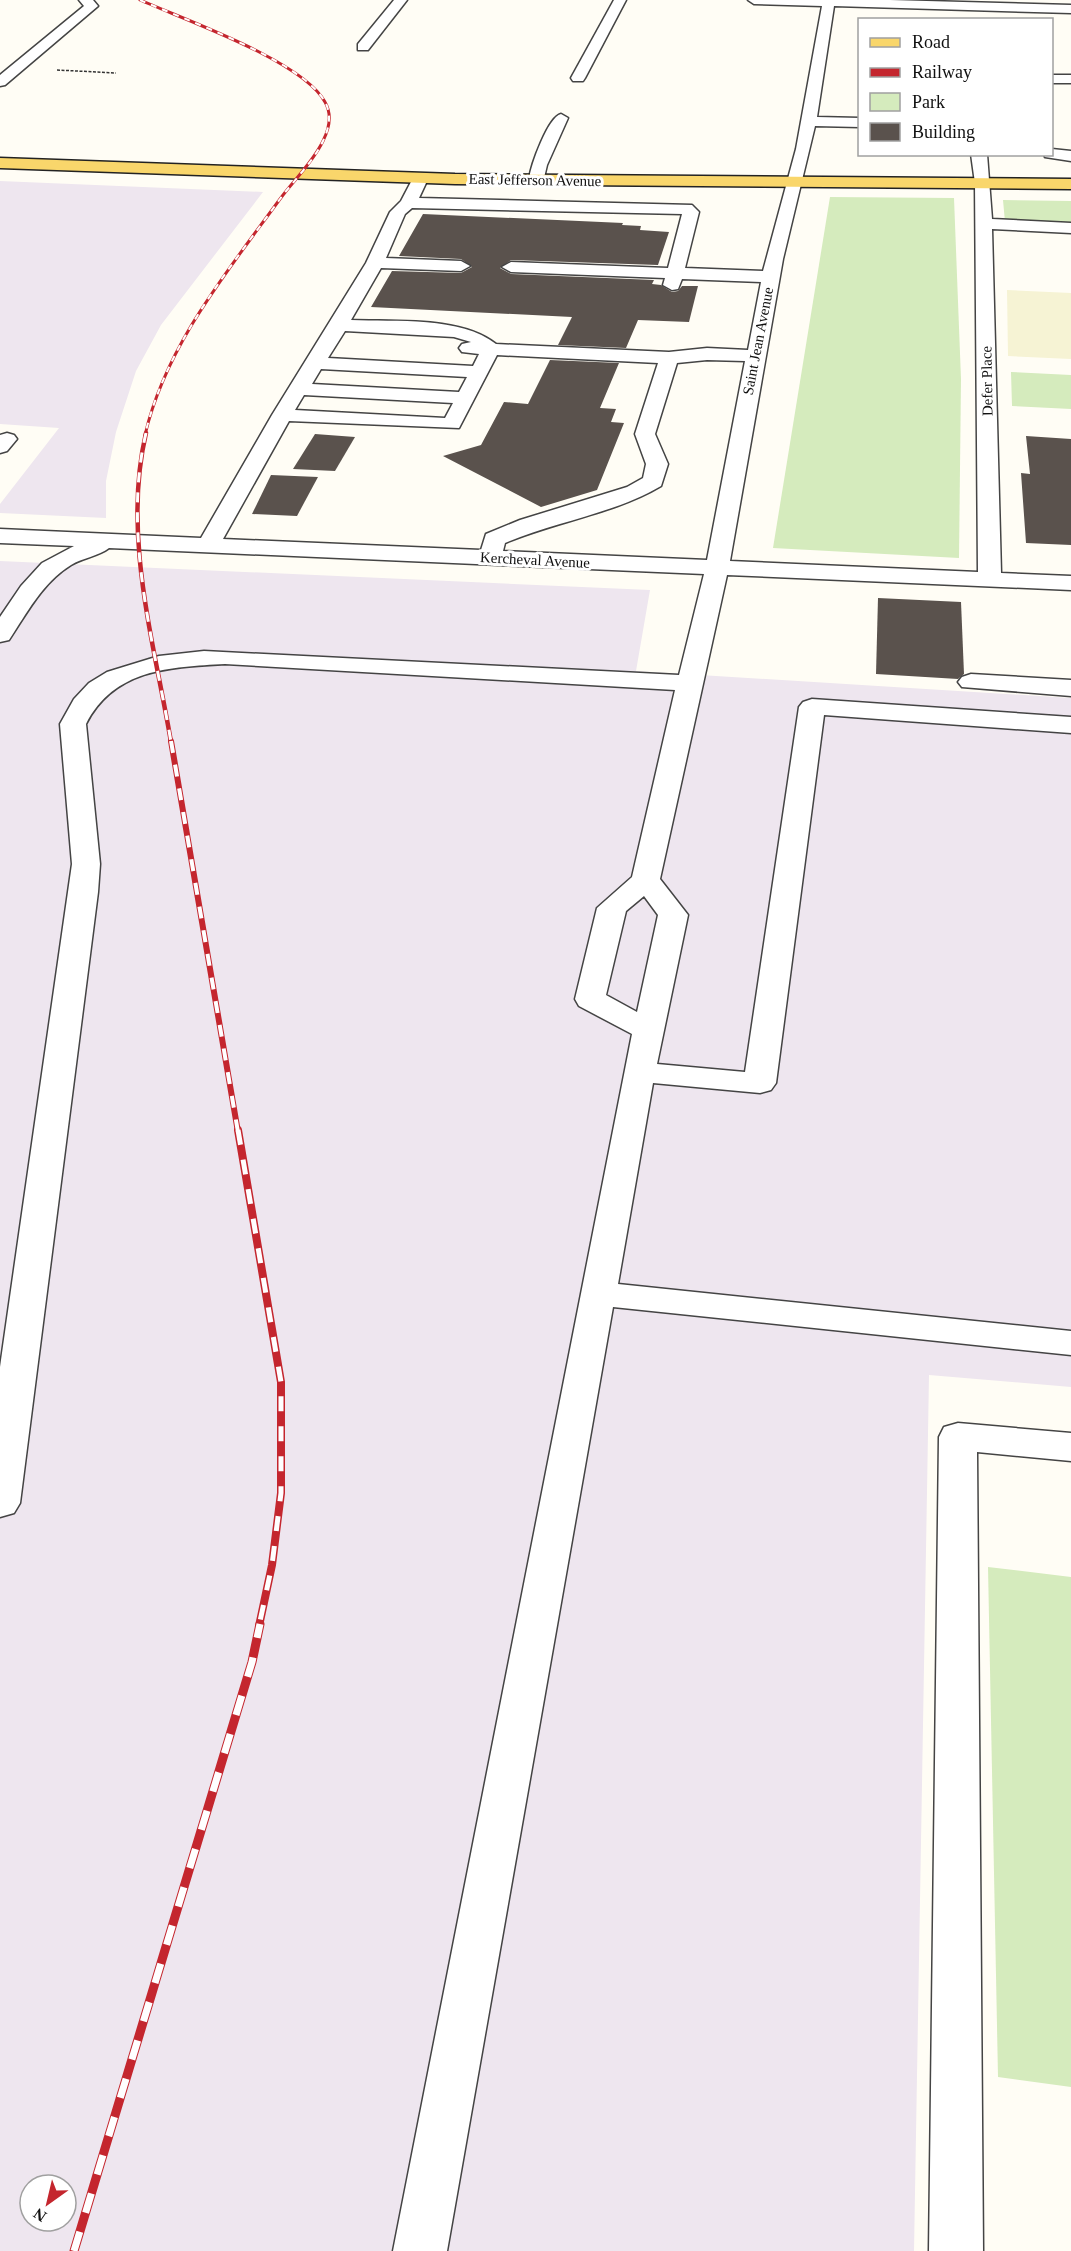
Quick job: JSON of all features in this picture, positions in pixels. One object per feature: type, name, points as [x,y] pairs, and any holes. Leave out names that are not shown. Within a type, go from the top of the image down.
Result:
[{"type":"main road","name":"East Jefferson Avenue","points":[[0,163],[420,178],[1071,184]]},
{"type":"street","points":[[0,82],[92,6],[85,0]]},
{"type":"street","points":[[363,47],[401,0]]},
{"type":"street","points":[[579,78],[620,0]]},
{"type":"street","points":[[754,0],[828,5],[1025,4],[1071,9]]},
{"type":"street","points":[[828,5],[913,18]]},
{"type":"street","name":"Saint Jean Avenue","points":[[646,880],[717,568],[771,277],[804,149],[828,5]]},
{"type":"street","points":[[972,18],[990,15],[1071,18]]},
{"type":"street","points":[[1053,79],[1071,79]]},
{"type":"street","points":[[537,179],[539,165],[561,118]]},
{"type":"street","points":[[808,121],[858,123]]},
{"type":"street","points":[[1053,154],[1071,156]]},
{"type":"street","name":"Defer Place","points":[[979,156],[983,183],[990,580]]},
{"type":"street","points":[[208,545],[282,415],[375,263],[398,212],[408,203],[420,178]]},
{"type":"street","points":[[408,203],[687,209],[691,212],[674,279]]},
{"type":"street","points":[[983,225],[1071,228]]},
{"type":"street","points":[[375,263],[461,266]]},
{"type":"street","points":[[511,267],[674,279],[771,277]]},
{"type":"street","points":[[334,333],[491,349],[669,358],[707,354],[755,356]]},
{"type":"street","points":[[282,415],[445,425],[455,421],[477,372],[491,349]]},
{"type":"street","points":[[491,558],[494,539],[528,525],[635,492],[653,481],[657,464],[645,434],[669,358]]},
{"type":"street","points":[[315,363],[477,372]]},
{"type":"street","points":[[299,389],[464,398]]},
{"type":"street","name":"Kercheval Avenue","points":[[0,536],[1071,583]]},
{"type":"street","points":[[0,636],[45,570],[72,554],[113,541]]},
{"type":"street","points":[[0,1503],[84,892],[86,864],[73,724],[83,703],[93,691],[136,669],[175,660],[225,657],[689,683]]},
{"type":"street","points":[[971,682],[1071,688]]},
{"type":"street","points":[[639,1072],[760,1083],[812,707],[1071,725]]},
{"type":"street","points":[[420,2251],[639,1072],[673,915],[646,880],[612,908],[590,999],[647,1030]]},
{"type":"street","points":[[598,1294],[1071,1343]]},
{"type":"street","points":[[956,2251],[958,1437],[1071,1447]]},
{"type":"shaded area","points":[[0,181],[263,192],[161,325],[136,371],[116,432],[106,481],[106,518],[0,513],[0,504],[59,428],[0,424]]},
{"type":"shaded area","points":[[1007,290],[1071,293],[1071,359],[1008,356]]},
{"type":"shaded area","points":[[0,561],[650,590],[636,671],[1071,698],[1071,1387],[929,1375],[914,2251],[0,2251]]},
{"type":"green space","points":[[830,197],[954,198],[961,379],[959,558],[773,548]]},
{"type":"green space","points":[[1003,200],[1071,201],[1071,225],[1005,222]]},
{"type":"green space","points":[[1011,372],[1071,375],[1071,409],[1012,406]]},
{"type":"green space","points":[[988,1567],[1071,1577],[1071,2087],[998,2077]]},
{"type":"building","points":[[423,214],[623,223],[622,225],[641,226],[640,230],[669,232],[658,265],[511,260],[500,268],[511,274],[654,280],[652,284],[661,285],[672,292],[678,291],[682,286],[698,286],[689,322],[638,320],[626,348],[558,345],[572,317],[371,307],[392,271],[461,273],[472,267],[461,259],[399,256]]},
{"type":"building","points":[[550,360],[619,363],[600,408],[616,409],[611,422],[624,423],[597,490],[541,507],[443,456],[481,445],[504,402],[528,404]]},
{"type":"building","points":[[315,434],[355,437],[335,471],[293,469]]},
{"type":"building","points":[[1026,436],[1071,439],[1071,545],[1026,543],[1021,473],[1030,474]]},
{"type":"building","points":[[271,475],[318,477],[297,516],[252,514]]},
{"type":"building","points":[[878,598],[961,602],[964,674],[958,679],[876,674]]},
{"type":"railway","points":[[140,0],[213,30],[269,57],[313,87],[325,102],[329,116],[328,127],[319,149],[220,282],[183,340],[155,402],[145,435]]},
{"type":"railway","points":[[146,433],[139,471],[137,510],[139,549],[149,627],[171,742]]},
{"type":"railway","points":[[171,741],[238,1132]]},
{"type":"railway","points":[[238,1130],[281,1382],[281,1493],[272,1565],[259,1626]]},
{"type":"railway","points":[[74,2251],[252,1662],[260,1624]]}]
